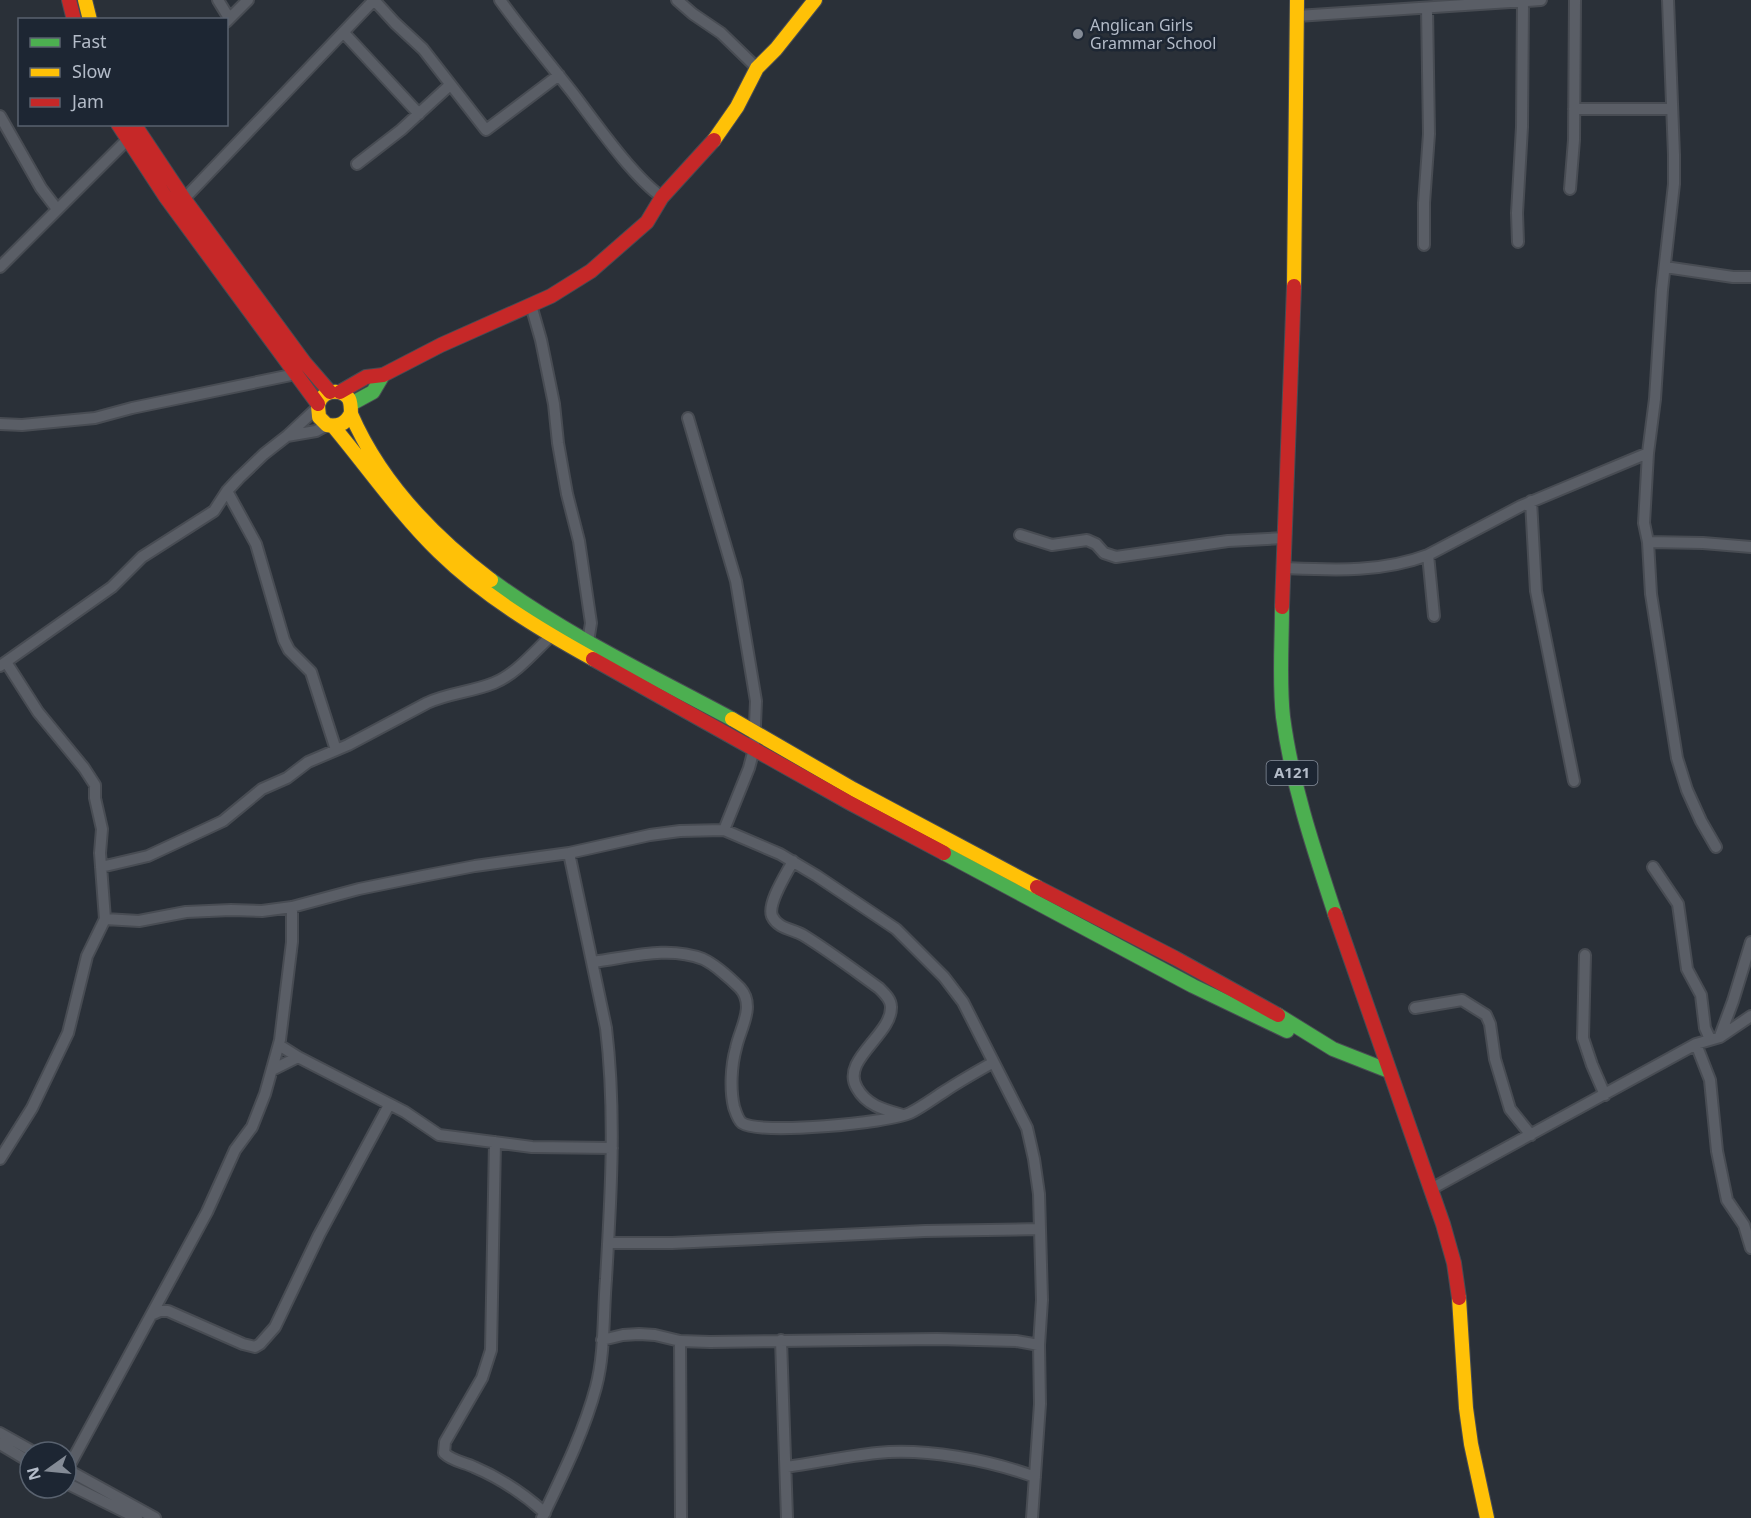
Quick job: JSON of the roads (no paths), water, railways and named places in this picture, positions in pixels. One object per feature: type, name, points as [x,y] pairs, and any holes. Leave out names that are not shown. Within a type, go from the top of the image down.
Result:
[{"type":"main road","points":[[69,0],[74,18]]},
{"type":"main road","points":[[85,0],[90,18]]},
{"type":"main road","points":[[317,406],[324,395],[366,377],[383,375],[441,345],[531,305],[570,285],[591,271],[647,222],[662,196],[717,137],[737,108],[757,68],[776,49],[815,0]]},
{"type":"main road","name":"A121","points":[[1297,0],[1295,281],[1283,568],[1283,715],[1288,753],[1299,798],[1329,894],[1443,1224],[1458,1286],[1471,1444],[1487,1518]]},
{"type":"main road","points":[[119,126],[184,224],[297,374],[317,406],[319,417],[330,426],[415,527],[440,553],[487,592],[551,636],[849,803],[1193,986],[1302,1038],[1311,1037]]},
{"type":"main road","points":[[135,126],[184,199],[297,352],[335,392],[347,397],[370,450],[404,498],[444,541],[508,593],[588,642],[755,732],[866,797],[1159,950],[1305,1030],[1311,1037],[1354,1058],[1389,1071]]},
{"type":"main road","points":[[330,426],[344,423],[351,409],[373,393],[383,375]]},
{"type":"street","points":[[218,0],[227,18]]},
{"type":"street","points":[[228,20],[248,0]]},
{"type":"street","points":[[184,199],[374,0],[423,49],[486,130],[559,75]]},
{"type":"street","points":[[500,0],[519,27],[631,166],[652,190],[662,196]]},
{"type":"street","points":[[677,0],[693,14],[722,33],[757,68]]},
{"type":"street","points":[[1297,16],[1427,8],[1452,3],[1541,0]]},
{"type":"street","points":[[1570,189],[1574,109],[1575,0]]},
{"type":"street","points":[[1668,0],[1674,184],[1648,453],[1644,523],[1648,542],[1651,594],[1677,758],[1687,790],[1716,847]]},
{"type":"street","points":[[1518,242],[1523,1]]},
{"type":"street","points":[[1424,245],[1424,203],[1429,134],[1427,8]]},
{"type":"street","points":[[344,33],[419,114]]},
{"type":"street","points":[[357,164],[401,130],[450,85]]},
{"type":"street","points":[[1574,109],[1672,109]]},
{"type":"street","points":[[0,116],[41,189],[57,209]]},
{"type":"street","points":[[0,267],[127,140]]},
{"type":"street","points":[[1665,267],[1733,277],[1751,277]]},
{"type":"street","points":[[531,305],[544,351],[554,404],[558,443],[579,541],[591,623],[588,642]]},
{"type":"street","points":[[0,424],[21,425],[95,418],[132,408],[297,374]]},
{"type":"street","points":[[0,1159],[32,1108],[68,1033],[87,956],[105,918],[100,853],[102,829],[95,798],[95,785],[3,664],[112,587],[142,557],[214,511],[227,491],[317,406]]},
{"type":"street","points":[[688,418],[740,597],[756,701],[754,749],[749,768],[724,830]]},
{"type":"street","points":[[287,436],[330,426]]},
{"type":"street","points":[[1283,568],[1348,570],[1385,566],[1428,555],[1531,501],[1648,453]]},
{"type":"street","points":[[227,491],[256,544],[284,640],[289,650],[311,672],[315,681],[320,704],[336,750]]},
{"type":"street","points":[[1531,501],[1536,591],[1574,781]]},
{"type":"street","points":[[1020,535],[1052,545],[1087,540],[1096,544],[1104,553],[1116,557],[1228,541],[1284,538]]},
{"type":"street","points":[[1648,542],[1751,547]]},
{"type":"street","points":[[1428,555],[1434,616]]},
{"type":"street","points":[[101,867],[148,856],[223,821],[268,785],[287,778],[308,762],[439,698],[499,681],[551,636]]},
{"type":"street","points":[[105,918],[139,921],[186,912],[262,911],[292,907],[423,876],[569,853],[650,835],[724,830],[753,841],[793,861],[896,929],[925,957],[963,1002],[1027,1128],[1036,1171],[1042,1300],[1039,1345],[1040,1404],[1032,1518]]},
{"type":"street","points":[[495,1142],[491,1350],[482,1378],[445,1442],[444,1453],[449,1458],[474,1467],[507,1484],[528,1498],[544,1516],[591,1406],[600,1368],[612,1148],[609,1050],[606,1029],[569,853]]},
{"type":"street","points":[[793,861],[775,896],[771,907],[772,916],[779,925],[801,934],[879,988],[887,996],[891,1005],[890,1013],[878,1035],[854,1069],[853,1079],[855,1086],[868,1101],[879,1109],[903,1115]]},
{"type":"street","points":[[1653,867],[1678,904],[1687,969],[1701,995],[1705,1028],[1715,1038]]},
{"type":"street","points":[[78,1450],[207,1212],[235,1150],[252,1127],[279,1045],[291,953],[292,907]]},
{"type":"street","points":[[1715,1038],[1733,1001],[1751,942]]},
{"type":"street","points":[[592,962],[657,952],[695,957],[704,959],[740,988],[744,993],[747,1009],[735,1049],[732,1097],[737,1115],[744,1125],[826,1126],[874,1122],[903,1115],[910,1113],[992,1063]]},
{"type":"street","points":[[1585,955],[1583,1038],[1605,1095]]},
{"type":"street","points":[[1415,1008],[1462,1000],[1486,1015],[1490,1024],[1495,1059],[1510,1109],[1530,1135]]},
{"type":"street","points":[[1431,1190],[1696,1044],[1715,1038],[1751,1016]]},
{"type":"street","points":[[1696,1044],[1710,1080],[1717,1151],[1727,1200],[1744,1225],[1751,1248]]},
{"type":"street","points":[[279,1045],[405,1112],[439,1135],[532,1147],[612,1148]]},
{"type":"street","points":[[272,1070],[298,1057]]},
{"type":"street","points":[[151,1315],[168,1311],[243,1344],[255,1347],[260,1344],[275,1327],[319,1235],[389,1105]]},
{"type":"street","points":[[608,1243],[672,1243],[925,1231],[1040,1229]]},
{"type":"street","points":[[602,1340],[639,1334],[680,1341],[937,1339],[1016,1341],[1039,1345]]},
{"type":"street","points":[[781,1340],[788,1518]]},
{"type":"street","points":[[680,1341],[681,1518]]},
{"type":"street","points":[[0,1432],[18,1443]]},
{"type":"street","points":[[0,1444],[18,1455]]},
{"type":"street","points":[[786,1467],[902,1451],[942,1455],[1014,1469],[1035,1477]]},
{"type":"street","points":[[78,1476],[155,1518]]},
{"type":"street","points":[[78,1489],[137,1518]]},
{"type":"place","name":"Anglican Girls Grammar School","points":[[1078,34]]}]
